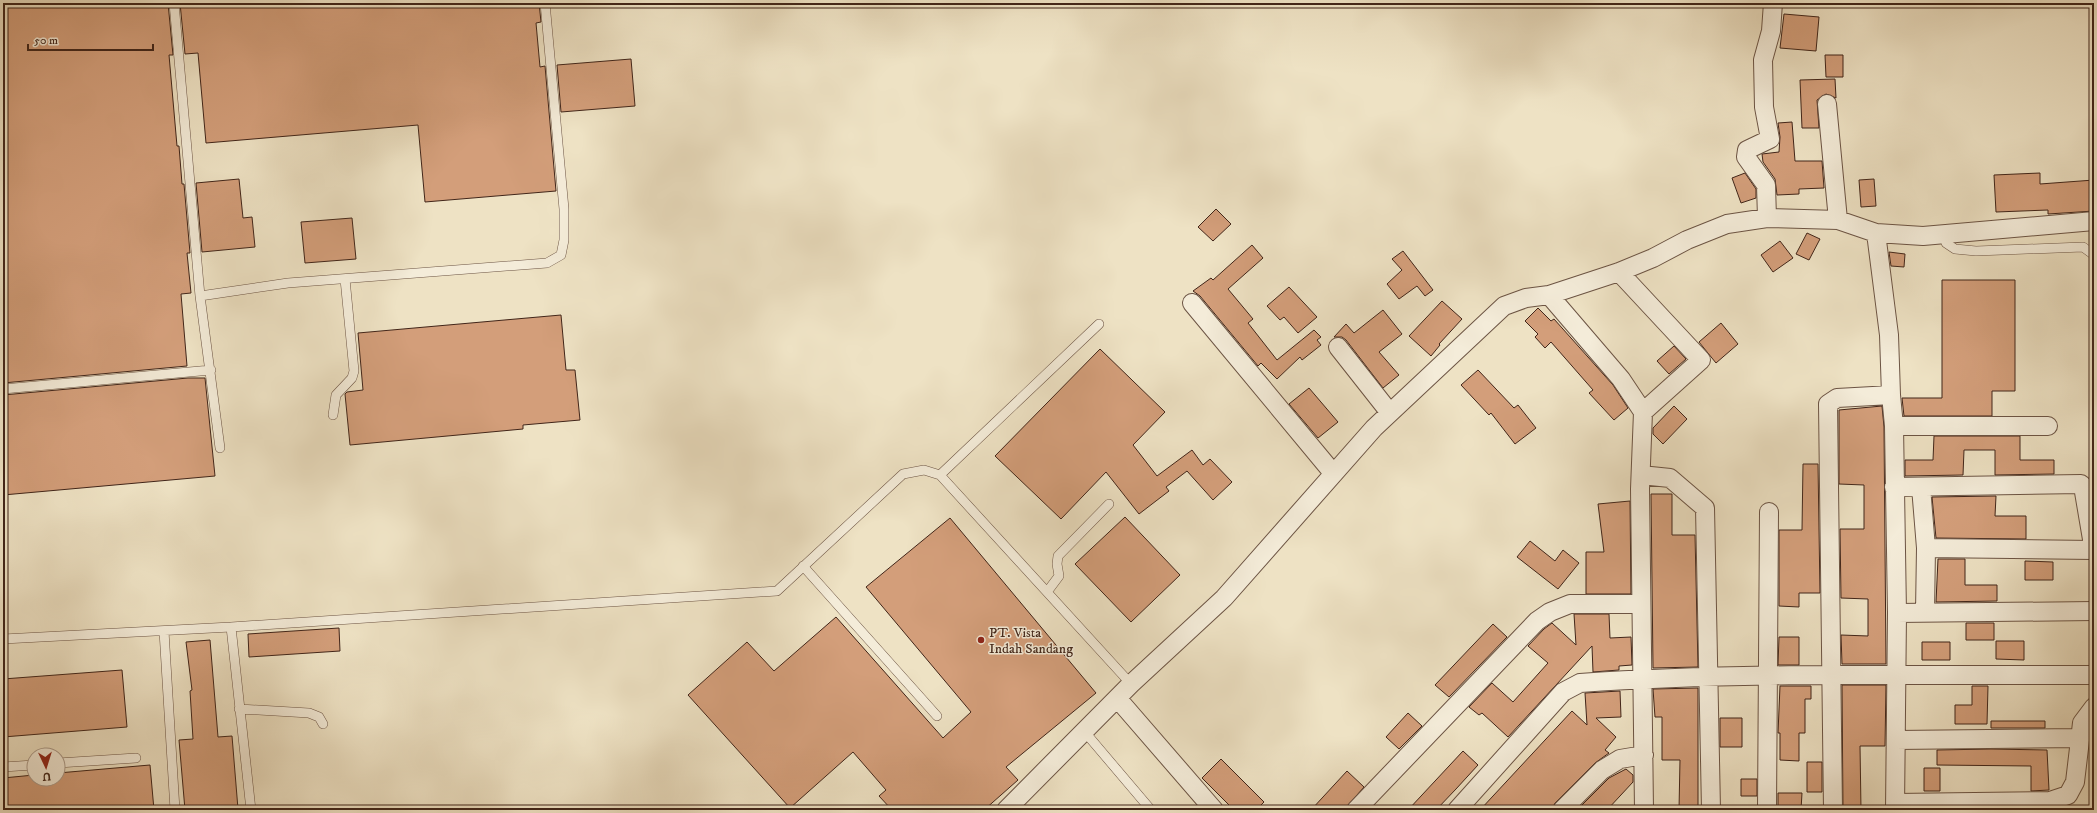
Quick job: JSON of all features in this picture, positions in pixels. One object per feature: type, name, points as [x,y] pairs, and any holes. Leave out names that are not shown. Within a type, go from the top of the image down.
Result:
[{"type":"street","points":[[1767,218],[1766,185],[1746,157],[1746,153],[1747,150],[1770,139],[1764,107],[1763,60],[1771,31],[1773,3]]},
{"type":"street","points":[[1827,104],[1838,220]]},
{"type":"street","points":[[1006,810],[1131,684],[1224,598],[1333,473],[1390,413],[1504,306],[1526,298],[1549,295],[1619,272],[1653,258],[1687,240],[1727,224],[1767,218],[1838,220],[1876,233],[1923,236],[2094,221]]},
{"type":"street","points":[[1876,233],[1889,336],[1891,395],[1894,426],[1897,613],[1895,806],[2050,801],[2060,799],[2068,795],[2074,782],[2082,723],[2094,707]]},
{"type":"street","points":[[1619,272],[1701,360],[1643,412]]},
{"type":"street","points":[[1549,295],[1621,379],[1643,412],[1641,474],[1641,604],[1644,810]]},
{"type":"street","points":[[1192,303],[1333,473]]},
{"type":"street","points":[[1338,347],[1390,413]]},
{"type":"street","points":[[1833,810],[1828,404],[1837,398],[1891,395]]},
{"type":"street","points":[[1894,426],[2048,426]]},
{"type":"street","points":[[1641,474],[1670,478],[1705,508],[1711,810]]},
{"type":"street","points":[[1894,487],[2081,484],[2083,486],[2094,551],[1926,548]]},
{"type":"street","points":[[1921,487],[1926,548],[1925,612]]},
{"type":"street","points":[[1767,810],[1769,512]]},
{"type":"street","points":[[1356,810],[1537,621],[1550,612],[1570,604],[1641,604]]},
{"type":"street","points":[[1897,613],[2094,611]]},
{"type":"street","points":[[1457,810],[1563,692],[1580,683],[1709,676],[2094,674]]},
{"type":"street","points":[[1117,698],[1214,810]]},
{"type":"street","points":[[1896,740],[2079,738]]},
{"type":"street","points":[[1562,810],[1602,770],[1620,759],[1644,755]]},
{"type":"lane","points":[[174,3],[200,296],[220,448]]},
{"type":"lane","points":[[200,296],[288,283],[547,262],[561,255],[564,240],[564,209],[546,3]]},
{"type":"lane","points":[[1945,234],[1946,243],[1955,249],[1976,251],[2083,247],[2094,255]]},
{"type":"lane","points":[[333,415],[336,395],[352,378],[354,371],[344,279]]},
{"type":"lane","points":[[940,475],[1099,324]]},
{"type":"lane","points":[[3,389],[210,370]]},
{"type":"lane","points":[[3,639],[231,627],[777,591],[903,474],[924,470],[940,475],[1131,684]]},
{"type":"lane","points":[[1047,592],[1060,576],[1057,564],[1058,556],[1109,504]]},
{"type":"lane","points":[[803,566],[937,716]]},
{"type":"lane","points":[[231,627],[251,810]]},
{"type":"lane","points":[[164,631],[175,810]]},
{"type":"lane","points":[[239,709],[309,713],[319,717],[323,724]]},
{"type":"lane","points":[[1084,731],[1151,810]]},
{"type":"lane","points":[[66,762],[136,758]]},
{"type":"lane","points":[[3,767],[26,766]]},
{"type":"building","points":[[3,3],[168,3],[173,55],[169,55],[177,146],[179,146],[182,184],[184,184],[190,253],[187,253],[191,293],[181,294],[187,366],[3,383]]},
{"type":"building","points":[[180,3],[539,3],[541,22],[536,23],[540,67],[545,66],[556,191],[425,202],[418,125],[206,143],[198,53],[185,54]]},
{"type":"building","points":[[1784,14],[1819,17],[1816,51],[1780,48]]},
{"type":"building","points":[[1825,55],[1843,55],[1843,77],[1826,77]]},
{"type":"building","points":[[631,59],[635,106],[561,112],[557,65]]},
{"type":"building","points":[[1835,79],[1836,98],[1826,94],[1817,100],[1819,128],[1802,128],[1800,80]]},
{"type":"building","points":[[1792,122],[1795,161],[1822,161],[1824,188],[1799,189],[1799,194],[1777,195],[1775,179],[1763,162],[1762,154],[1779,152],[1780,137],[1778,123]]},
{"type":"building","points":[[1745,173],[1756,189],[1756,198],[1741,203],[1732,178]]},
{"type":"building","points":[[2040,173],[2040,184],[2094,180],[2094,211],[2048,214],[2048,210],[1996,212],[1994,175]]},
{"type":"building","points":[[239,179],[243,218],[252,217],[255,247],[202,252],[196,183]]},
{"type":"building","points":[[1874,179],[1876,206],[1861,207],[1859,180]]},
{"type":"building","points":[[1216,209],[1231,224],[1213,241],[1198,227]]},
{"type":"building","points":[[352,218],[356,259],[305,263],[301,222]]},
{"type":"building","points":[[1807,233],[1820,239],[1809,260],[1796,254]]},
{"type":"building","points":[[1780,241],[1793,258],[1773,272],[1761,255]]},
{"type":"building","points":[[1252,245],[1263,258],[1228,289],[1253,319],[1248,323],[1277,360],[1314,330],[1321,337],[1317,340],[1321,345],[1302,360],[1300,357],[1277,379],[1261,363],[1258,366],[1200,296],[1193,291],[1211,278],[1213,280]]},
{"type":"building","points":[[1403,251],[1433,290],[1425,296],[1417,286],[1399,299],[1387,284],[1402,270],[1392,259]]},
{"type":"building","points":[[1889,252],[1905,254],[1904,267],[1891,266]]},
{"type":"building","points":[[1942,280],[2015,280],[2015,391],[1992,391],[1992,416],[1904,416],[1902,398],[1942,398]]},
{"type":"building","points":[[1289,287],[1317,317],[1298,333],[1284,317],[1280,320],[1267,306]]},
{"type":"building","points":[[1442,301],[1462,319],[1439,344],[1440,345],[1431,356],[1409,336]]},
{"type":"building","points":[[1538,308],[1551,321],[1554,319],[1613,385],[1628,408],[1614,420],[1589,393],[1593,390],[1551,342],[1545,348],[1535,337],[1538,334],[1525,321]]},
{"type":"building","points":[[1383,310],[1402,334],[1379,352],[1399,375],[1383,388],[1346,340],[1342,337],[1334,337],[1346,324],[1354,333]]},
{"type":"building","points":[[561,315],[566,370],[575,370],[580,420],[523,425],[523,429],[350,445],[345,394],[347,392],[363,390],[358,333]]},
{"type":"building","points":[[1721,323],[1738,344],[1716,363],[1699,342]]},
{"type":"building","points":[[1674,346],[1686,359],[1669,374],[1657,361]]},
{"type":"building","points":[[1100,349],[1165,412],[1133,445],[1157,476],[1192,450],[1203,465],[1210,459],[1232,482],[1213,500],[1187,471],[1166,487],[1169,491],[1139,514],[1106,472],[1061,519],[995,456]]},
{"type":"building","points":[[1478,370],[1514,408],[1518,405],[1536,428],[1515,444],[1491,413],[1489,415],[1461,385]]},
{"type":"building","points":[[188,378],[205,378],[215,476],[3,495],[3,395]]},
{"type":"building","points":[[1309,388],[1338,422],[1318,438],[1289,404]]},
{"type":"building","points":[[1674,406],[1687,419],[1663,444],[1653,434],[1653,428]]},
{"type":"building","points":[[1882,406],[1884,427],[1886,664],[1842,664],[1841,635],[1868,636],[1868,599],[1841,598],[1840,529],[1864,529],[1864,485],[1839,484],[1839,410]]},
{"type":"building","points":[[1934,436],[2020,436],[2020,460],[2054,460],[2054,474],[1995,475],[1995,450],[1964,450],[1963,475],[1905,476],[1905,460],[1933,460]]},
{"type":"building","points":[[1803,464],[1818,464],[1820,593],[1799,593],[1799,607],[1779,606],[1779,530],[1802,530]]},
{"type":"building","points":[[1651,494],[1672,494],[1672,535],[1695,535],[1698,667],[1653,668]]},
{"type":"building","points":[[1996,496],[1995,516],[2026,516],[2026,539],[1936,538],[1932,497]]},
{"type":"building","points":[[1630,501],[1631,594],[1586,594],[1586,552],[1604,552],[1598,504]]},
{"type":"building","points":[[1125,517],[1180,575],[1131,622],[1075,564]]},
{"type":"building","points":[[950,518],[1096,693],[1006,767],[1018,780],[984,810],[892,810],[879,796],[886,790],[853,752],[790,808],[688,695],[747,642],[774,671],[836,617],[943,738],[971,712],[866,587]]},
{"type":"building","points":[[1530,541],[1555,561],[1563,550],[1579,563],[1558,589],[1517,557]]},
{"type":"building","points":[[1938,559],[1965,559],[1965,585],[1997,585],[1997,601],[1936,602]]},
{"type":"building","points":[[2025,561],[2053,562],[2053,580],[2025,580]]},
{"type":"building","points":[[1574,614],[1609,614],[1610,638],[1631,637],[1632,665],[1619,666],[1619,670],[1593,672],[1592,646],[1508,737],[1482,713],[1479,715],[1469,707],[1492,683],[1513,702],[1548,663],[1528,646],[1544,629],[1552,623],[1576,645]]},
{"type":"building","points":[[1966,623],[1994,623],[1994,640],[1966,640]]},
{"type":"building","points":[[1493,624],[1507,637],[1449,697],[1435,685]]},
{"type":"building","points":[[339,628],[340,651],[249,657],[248,634]]},
{"type":"building","points":[[1779,637],[1799,637],[1799,665],[1778,665]]},
{"type":"building","points":[[210,640],[218,737],[232,736],[238,809],[185,810],[179,740],[193,739],[190,691],[192,690],[186,642]]},
{"type":"building","points":[[1996,641],[2024,641],[2024,660],[1996,659]]},
{"type":"building","points":[[1922,642],[1950,642],[1950,660],[1922,660]]},
{"type":"building","points":[[122,670],[127,727],[3,737],[3,679]]},
{"type":"building","points":[[1842,685],[1886,685],[1885,746],[1860,746],[1861,810],[1843,810]]},
{"type":"building","points":[[1780,686],[1811,686],[1811,699],[1805,699],[1805,733],[1799,733],[1799,761],[1780,760],[1780,733],[1778,733]]},
{"type":"building","points":[[1972,686],[1988,686],[1987,724],[1955,724],[1955,705],[1972,705]]},
{"type":"building","points":[[1698,688],[1698,810],[1679,810],[1680,760],[1662,760],[1662,717],[1655,717],[1653,689]]},
{"type":"building","points":[[1620,691],[1621,717],[1596,718],[1616,737],[1605,750],[1609,753],[1595,763],[1555,803],[1552,810],[1480,810],[1572,711],[1587,725],[1585,693]]},
{"type":"building","points":[[1408,713],[1422,726],[1399,749],[1386,737]]},
{"type":"building","points":[[1720,718],[1742,718],[1742,747],[1720,747]]},
{"type":"building","points":[[1991,721],[2045,721],[2045,728],[1991,728]]},
{"type":"building","points":[[1937,750],[2047,750],[2049,790],[2031,791],[2031,766],[1937,765]]},
{"type":"building","points":[[1463,751],[1478,765],[1456,789],[1436,810],[1408,810]]},
{"type":"building","points":[[1221,759],[1264,802],[1256,810],[1234,810],[1202,778]]},
{"type":"building","points":[[1807,762],[1822,762],[1822,792],[1807,792]]},
{"type":"building","points":[[150,765],[154,810],[3,810],[3,778],[26,776],[26,787],[66,787],[66,772]]},
{"type":"building","points":[[1924,768],[1940,768],[1940,791],[1924,791]]},
{"type":"building","points":[[1626,769],[1633,775],[1633,782],[1607,810],[1577,810],[1609,778]]},
{"type":"building","points":[[1347,771],[1364,787],[1344,810],[1311,810]]},
{"type":"building","points":[[1741,779],[1757,779],[1757,796],[1741,796]]},
{"type":"building","points":[[1778,793],[1802,793],[1801,810],[1778,810]]},
{"type":"place","name":"PT. Vista Indah Sandang","points":[[981,640]]}]
